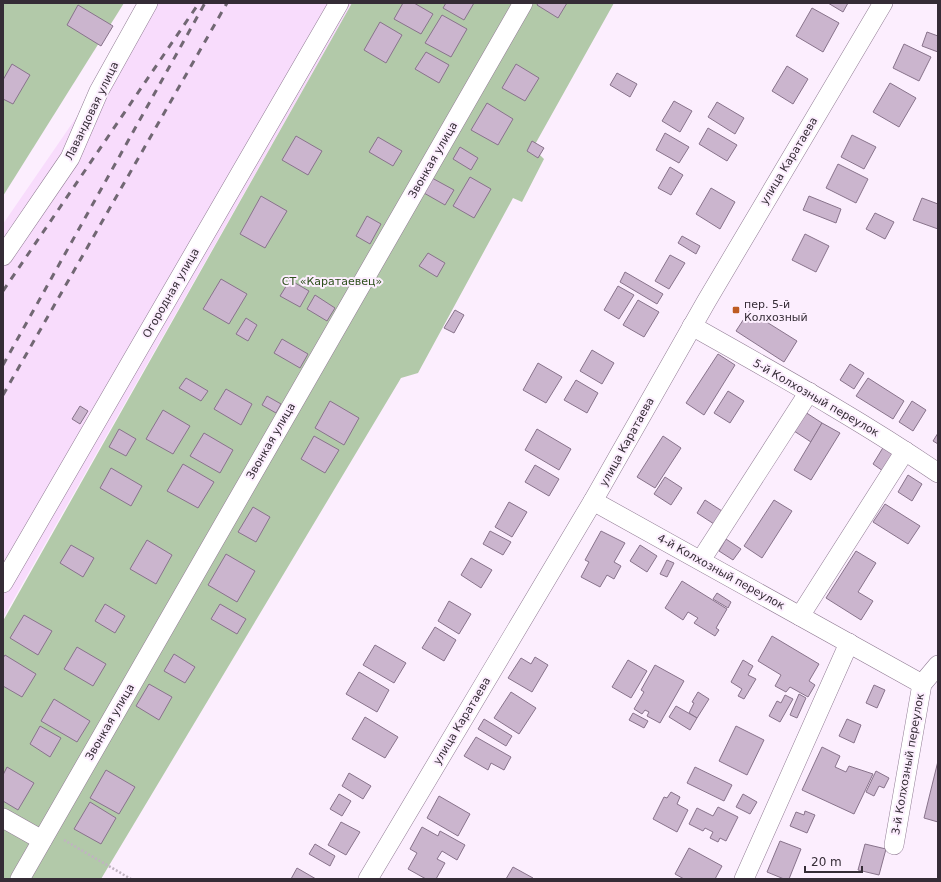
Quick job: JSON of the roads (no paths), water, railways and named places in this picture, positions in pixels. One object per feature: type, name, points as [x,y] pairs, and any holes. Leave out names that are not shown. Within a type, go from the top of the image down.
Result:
[{"type":"street","name":"Лавандовая улица","points":[[3,256],[70,158],[100,90],[148,3]]},
{"type":"street","name":"Огородная улица","points":[[3,582],[339,3]]},
{"type":"street","name":"Звонкая улица","points":[[20,879],[523,3]]},
{"type":"street","name":"улица Каратаева","points":[[368,879],[593,501],[692,326],[883,3]]},
{"type":"street","name":"5-й Колхозный переулок","points":[[692,326],[809,392],[905,451],[938,474]]},
{"type":"street","points":[[701,560],[809,392]]},
{"type":"street","points":[[800,616],[905,451]]},
{"type":"street","name":"4-й Колхозный переулок","points":[[593,501],[922,684]]},
{"type":"street","points":[[744,879],[849,643]]},
{"type":"street","name":"3-й Колхозный переулок","points":[[894,845],[922,684],[938,666]]},
{"type":"street","points":[[3,818],[45,835]]},
{"type":"railway","points":[[3,291],[199,3]]},
{"type":"railway","points":[[3,365],[205,3]]},
{"type":"railway","points":[[3,395],[227,3]]},
{"type":"place","name":"пер. 5-й Колхозный","points":[[736,310]]},
{"type":"park label","name":"СТ «Каратаевец»","points":[[332,281]]}]
